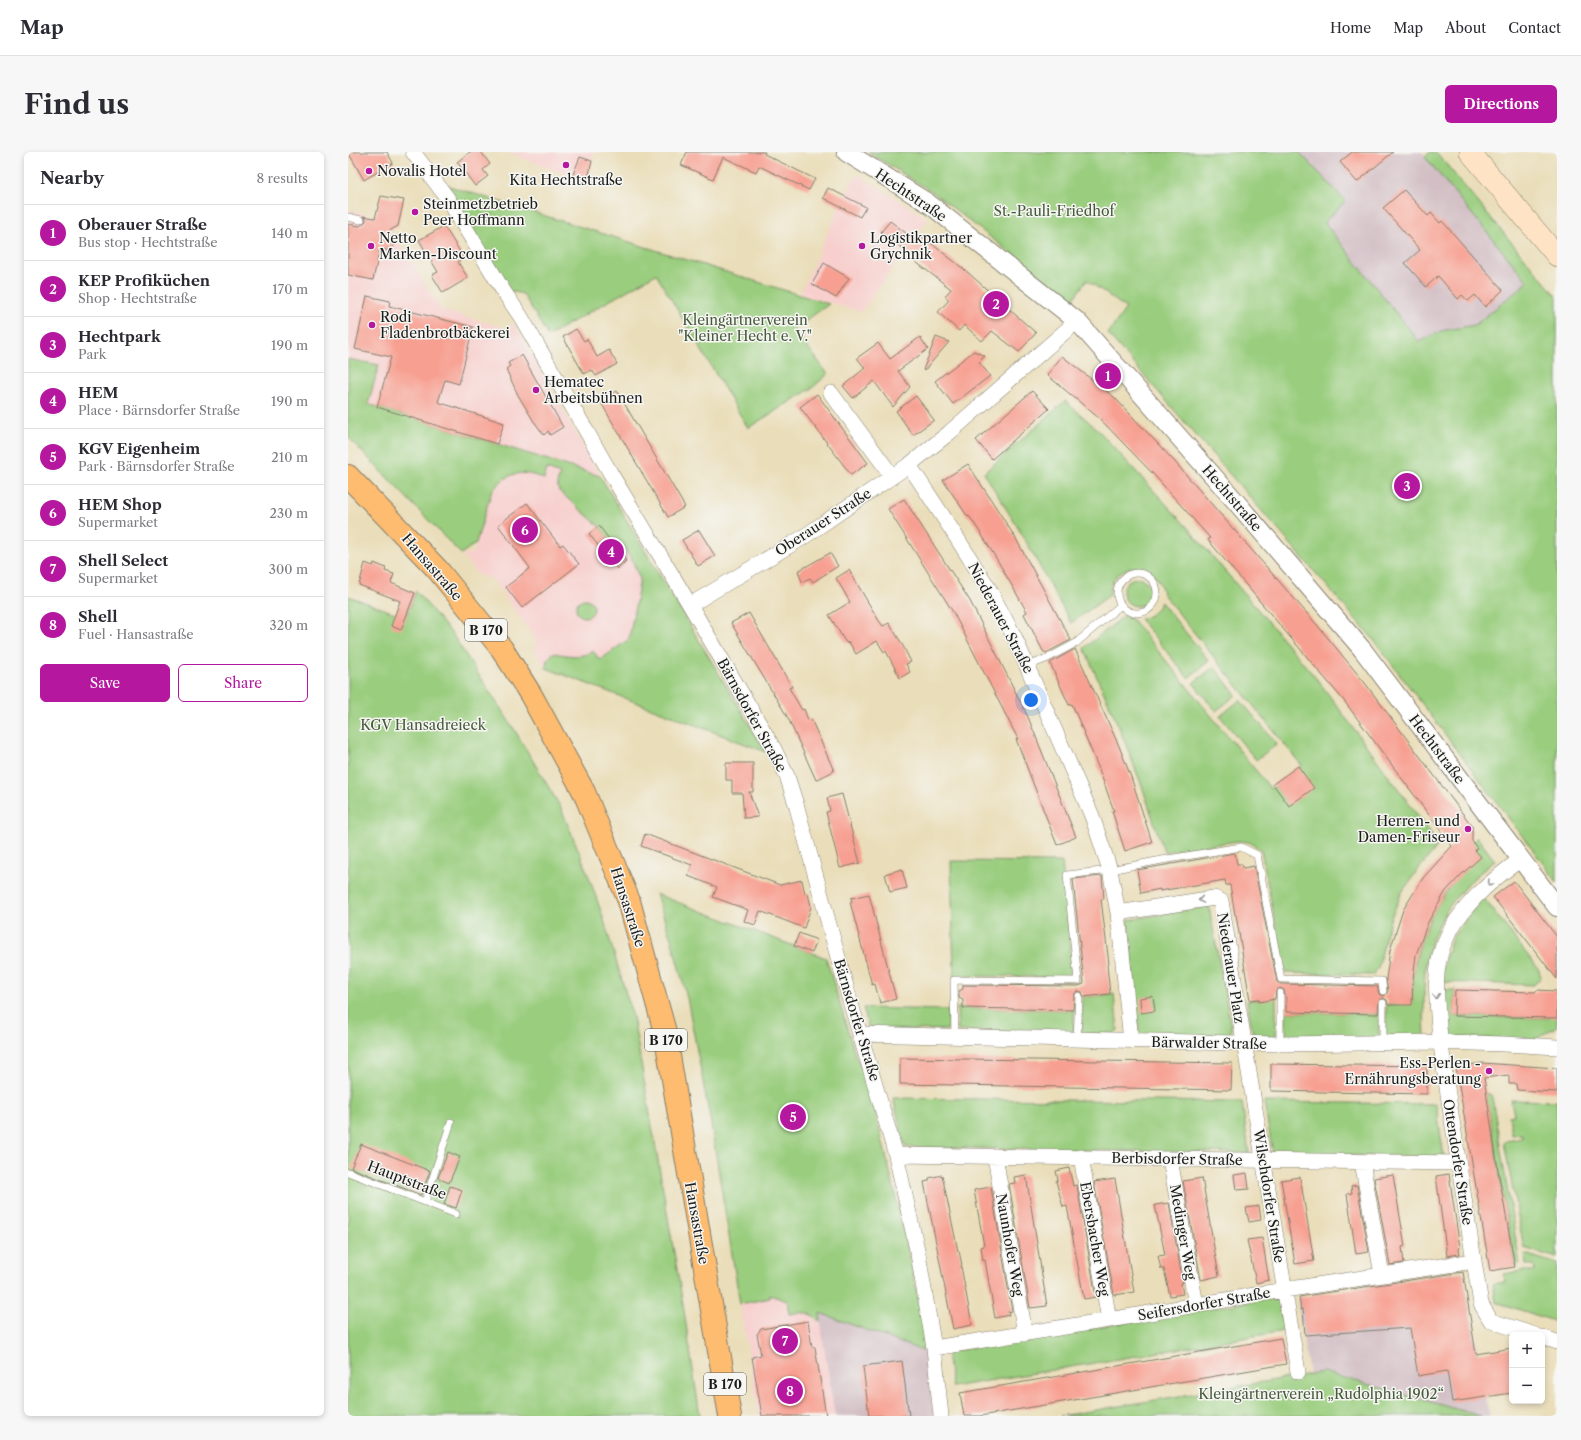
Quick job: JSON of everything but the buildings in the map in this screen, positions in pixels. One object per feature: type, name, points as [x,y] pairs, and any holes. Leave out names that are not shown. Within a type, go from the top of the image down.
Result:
[{"type":"main road","points":[[1470,152],[1557,256]]},
{"type":"main road","name":"Hansastraße","points":[[348,476],[437,568],[502,650],[531,695],[584,792],[629,901],[665,1032],[730,1416]]},
{"type":"street","name":"Bärnsdorfer Straße","points":[[413,152],[448,199],[504,292],[521,317],[611,474],[774,749],[787,776],[896,1155],[918,1254],[934,1348],[941,1416]]},
{"type":"street","name":"Hechtstraße","points":[[846,152],[928,203],[1077,321],[1237,503],[1362,649],[1557,907]]},
{"type":"street","name":"Oberauer Straße","points":[[690,605],[802,538],[909,465],[949,433],[1077,321]]},
{"type":"street","points":[[831,393],[892,476]]},
{"type":"street","name":"Niederauer Straße","points":[[909,465],[989,589],[1014,636],[1092,816],[1110,870]]},
{"type":"street","name":"Ottendorfer Straße","points":[[1521,860],[1497,877],[1475,897],[1458,919],[1443,946],[1436,972],[1436,991],[1441,1042],[1481,1304],[1491,1321],[1526,1332]]},
{"type":"street","points":[[1110,870],[1118,913],[1131,1041]]},
{"type":"street","name":"Niederauer Platz","points":[[1118,913],[1214,898],[1220,901],[1244,1043]]},
{"type":"street","name":"Bärwalder Straße","points":[[860,1034],[1280,1044],[1441,1042],[1557,1047]]},
{"type":"street","name":"Wilschdorfer Straße","points":[[1244,1043],[1298,1372]]},
{"type":"street","name":"Berbisdorfer Straße","points":[[896,1155],[1459,1163]]},
{"type":"street","name":"Naunhofer Weg","points":[[995,1156],[1025,1334]]},
{"type":"street","name":"Ebersbacher Weg","points":[[1081,1158],[1109,1320]]},
{"type":"street","name":"Medinger Weg","points":[[1170,1159],[1196,1305]]},
{"type":"street","points":[[1362,1162],[1382,1275]]},
{"type":"street","name":"Seifersdorfer Straße","points":[[934,1348],[1284,1290],[1474,1261]]},
{"type":"street","points":[[1545,1338],[1557,1342]]},
{"type":"lane","points":[[348,217],[361,220]]},
{"type":"lane","points":[[1132,573],[1145,574],[1153,580],[1157,588],[1157,594],[1154,604],[1150,608],[1145,611],[1134,612],[1125,608],[1121,604],[1117,592],[1121,580],[1126,576],[1132,573]]},
{"type":"lane","points":[[1028,666],[1048,658],[1076,643],[1121,604]]},
{"type":"lane","points":[[1077,1040],[1079,992],[1068,875],[1110,870],[1241,847],[1257,855],[1281,981],[1382,981],[1383,991]]},
{"type":"lane","points":[[955,1037],[954,980],[1078,981]]},
{"type":"lane","points":[[1280,994],[1280,1044]]},
{"type":"lane","points":[[1383,1003],[1383,1042]]},
{"type":"lane","points":[[425,1202],[451,1122]]},
{"type":"lane","name":"Hauptstraße","points":[[348,1172],[456,1214]]},
{"type":"shaded area","name":"Kita Hechtstraße","points":[[507,152],[594,152],[587,183]]},
{"type":"shaded area","points":[[1299,152],[1422,152],[1528,282],[1475,325],[1441,331],[1419,342],[1323,221],[1345,201]]},
{"type":"shaded area","points":[[857,174],[928,219],[861,312],[800,294],[838,210]]},
{"type":"shaded area","points":[[348,210],[384,218],[441,310],[505,328],[514,324],[600,476],[368,404],[379,365],[348,359]]},
{"type":"shaded area","points":[[547,469],[561,474],[557,483],[559,491],[599,526],[611,542],[616,538],[631,557],[640,579],[629,639],[600,660],[587,655],[577,657],[553,653],[547,660],[546,668],[535,650],[536,641],[534,637],[492,579],[478,575],[461,554],[465,555],[474,552],[490,497],[500,482],[509,476],[520,473],[532,474]]},
{"type":"shaded area","points":[[1463,1271],[1489,1416],[1481,1416],[1323,1372],[1309,1374],[1297,1298]]},
{"type":"shaded area","points":[[770,1294],[787,1301],[789,1314],[803,1312],[813,1314],[821,1323],[835,1416],[759,1416],[740,1304],[770,1298]]},
{"type":"shaded area","points":[[819,1313],[926,1352],[934,1416],[835,1416]]},
{"type":"green space","name":"St.-Pauli-Friedhof","points":[[868,152],[1299,152],[1346,201],[1324,222],[1419,342],[1441,331],[1475,325],[1528,282],[1425,157],[1430,152],[1436,152],[1557,297],[1557,882],[1373,639],[1108,334],[1126,308],[1087,280],[1073,299],[1036,273],[934,193]]},
{"type":"green space","name":"Kleingärtnerverein \"Kleiner Hecht e. V.\"","points":[[446,185],[829,304],[794,329],[828,374],[812,388],[748,428],[656,274],[548,336],[523,294],[510,291]]},
{"type":"green space","points":[[348,359],[379,365],[368,404],[600,476],[766,752],[546,668],[547,660],[553,653],[579,656],[593,651],[600,660],[629,639],[640,579],[631,557],[616,538],[611,542],[599,526],[559,491],[557,483],[560,474],[547,469],[544,479],[523,473],[511,476],[499,483],[492,490],[476,543],[461,554],[348,437]]},
{"type":"green space","points":[[1065,401],[1097,429],[1188,528],[1278,633],[1320,683],[1436,840],[1436,848],[1402,892],[1390,920],[1378,968],[1373,975],[1285,973],[1261,850],[1249,842],[1238,841],[1164,852],[1142,786],[1119,727],[1084,648],[1124,616],[1132,619],[1271,789],[1302,766],[1163,594],[1159,582],[1152,573],[1143,569],[1134,568],[1125,570],[1117,575],[1112,584],[1110,595],[1071,623],[1023,536],[984,473]]},
{"type":"green space","points":[[1137,578],[1147,582],[1151,592],[1147,602],[1137,606],[1127,602],[1123,592],[1127,582]]},
{"type":"green space","name":"KGV Hansadreieck","points":[[416,591],[452,634],[514,729],[561,808],[585,866],[602,914],[633,1017],[682,1298],[700,1416],[348,1416],[348,596],[406,617]]},
{"type":"green space","points":[[585,599],[591,602],[594,608],[591,614],[585,617],[579,614],[576,608],[579,602]]},
{"type":"green space","points":[[1161,602],[1209,661],[1188,678],[1140,619],[1153,613]]},
{"type":"green space","points":[[1214,667],[1236,695],[1216,711],[1193,683]]},
{"type":"green space","points":[[1240,700],[1277,744],[1256,760],[1220,716]]},
{"type":"green space","points":[[1477,837],[1495,861],[1474,878],[1457,896],[1437,928],[1426,959],[1424,1000],[1425,1038],[1386,1037],[1386,1005],[1412,1004],[1412,989],[1416,960],[1424,932],[1430,918],[1453,882],[1480,857],[1475,850],[1477,848],[1472,842]]},
{"type":"green space","points":[[951,861],[1062,862],[1073,969],[1066,977],[954,976]]},
{"type":"green space","points":[[656,894],[826,958],[856,1057],[866,1079],[876,1113],[912,1270],[927,1343],[926,1352],[820,1313],[821,1323],[810,1314],[789,1314],[787,1301],[770,1295],[770,1298],[740,1304],[711,1124],[687,998],[672,942]]},
{"type":"green space","points":[[1483,897],[1539,970],[1541,977],[1534,985],[1441,982],[1442,969],[1452,938]]},
{"type":"green space","points":[[1209,906],[1231,1027],[1230,1033],[1225,1036],[1144,1035],[1139,1033],[1128,920]]},
{"type":"green space","points":[[1442,990],[1455,990],[1454,1016],[1549,1018],[1555,1013],[1557,1016],[1557,1026],[1533,1041],[1450,1036],[1447,1031]]},
{"type":"green space","points":[[1114,994],[1118,1030],[1115,1033],[1082,1034],[1082,997]]},
{"type":"green space","points":[[1276,996],[1276,1037],[1253,1035],[1247,1001],[1259,999],[1259,1001]]},
{"type":"green space","points":[[863,1008],[948,1010],[948,1030],[869,1029]]},
{"type":"green space","points":[[957,1008],[1074,1010],[1074,1033],[958,1031]]},
{"type":"green space","points":[[1286,1012],[1379,1014],[1379,1038],[1286,1038]]},
{"type":"green space","points":[[1486,1094],[1490,1094],[1492,1097],[1519,1259],[1519,1263],[1515,1266]]},
{"type":"green space","points":[[893,1098],[1242,1102],[1249,1153],[905,1147]]},
{"type":"green space","points":[[1511,1100],[1557,1101],[1557,1258],[1524,1248],[1504,1143],[1506,1141],[1522,1138],[1522,1134],[1512,1135],[1509,1116],[1514,1115]]},
{"type":"green space","points":[[1264,1102],[1436,1104],[1444,1157],[1273,1154]]},
{"type":"green space","points":[[1525,1254],[1557,1264],[1557,1322],[1496,1302],[1493,1284],[1505,1282],[1504,1274],[1522,1271],[1535,1271],[1534,1265],[1526,1265]]},
{"type":"green space","points":[[1273,1298],[1279,1301],[1284,1331],[952,1387],[947,1354],[948,1352]]},
{"type":"green space","name":"Kleingärtnerverein „Rudolphia 1902“","points":[[1323,1372],[1481,1416],[1060,1416]]},
{"type":"place","name":"Kita Hechtstraße","points":[[566,165]]},
{"type":"place","name":"Novalis Hotel","points":[[369,171]]},
{"type":"place","name":"Steinmetzbetrieb Peer Hoffmann","points":[[415,212]]},
{"type":"place","name":"Netto Marken-Discount","points":[[371,246]]},
{"type":"place","name":"Logistikpartner Grychnik","points":[[862,246]]},
{"type":"place","name":"KEP Profiküchen","points":[[996,304]]},
{"type":"place","name":"Rodi Fladenbrotbäckerei","points":[[372,325]]},
{"type":"place","name":"Oberauer Straße","points":[[1108,376]]},
{"type":"place","name":"Hematec Arbeitsbühnen","points":[[536,390]]},
{"type":"place","name":"Hechtpark","points":[[1407,486]]},
{"type":"place","name":"HEM Shop","points":[[525,530]]},
{"type":"place","name":"HEM","points":[[611,552]]},
{"type":"place","name":"Herren- und Damen-Friseur","points":[[1468,829]]},
{"type":"place","name":"Ess-Perlen - Ernährungsberatung","points":[[1489,1071]]},
{"type":"place","name":"KGV Eigenheim","points":[[793,1117]]},
{"type":"place","name":"Shell Select","points":[[785,1341]]},
{"type":"place","name":"Shell","points":[[790,1391]]}]
